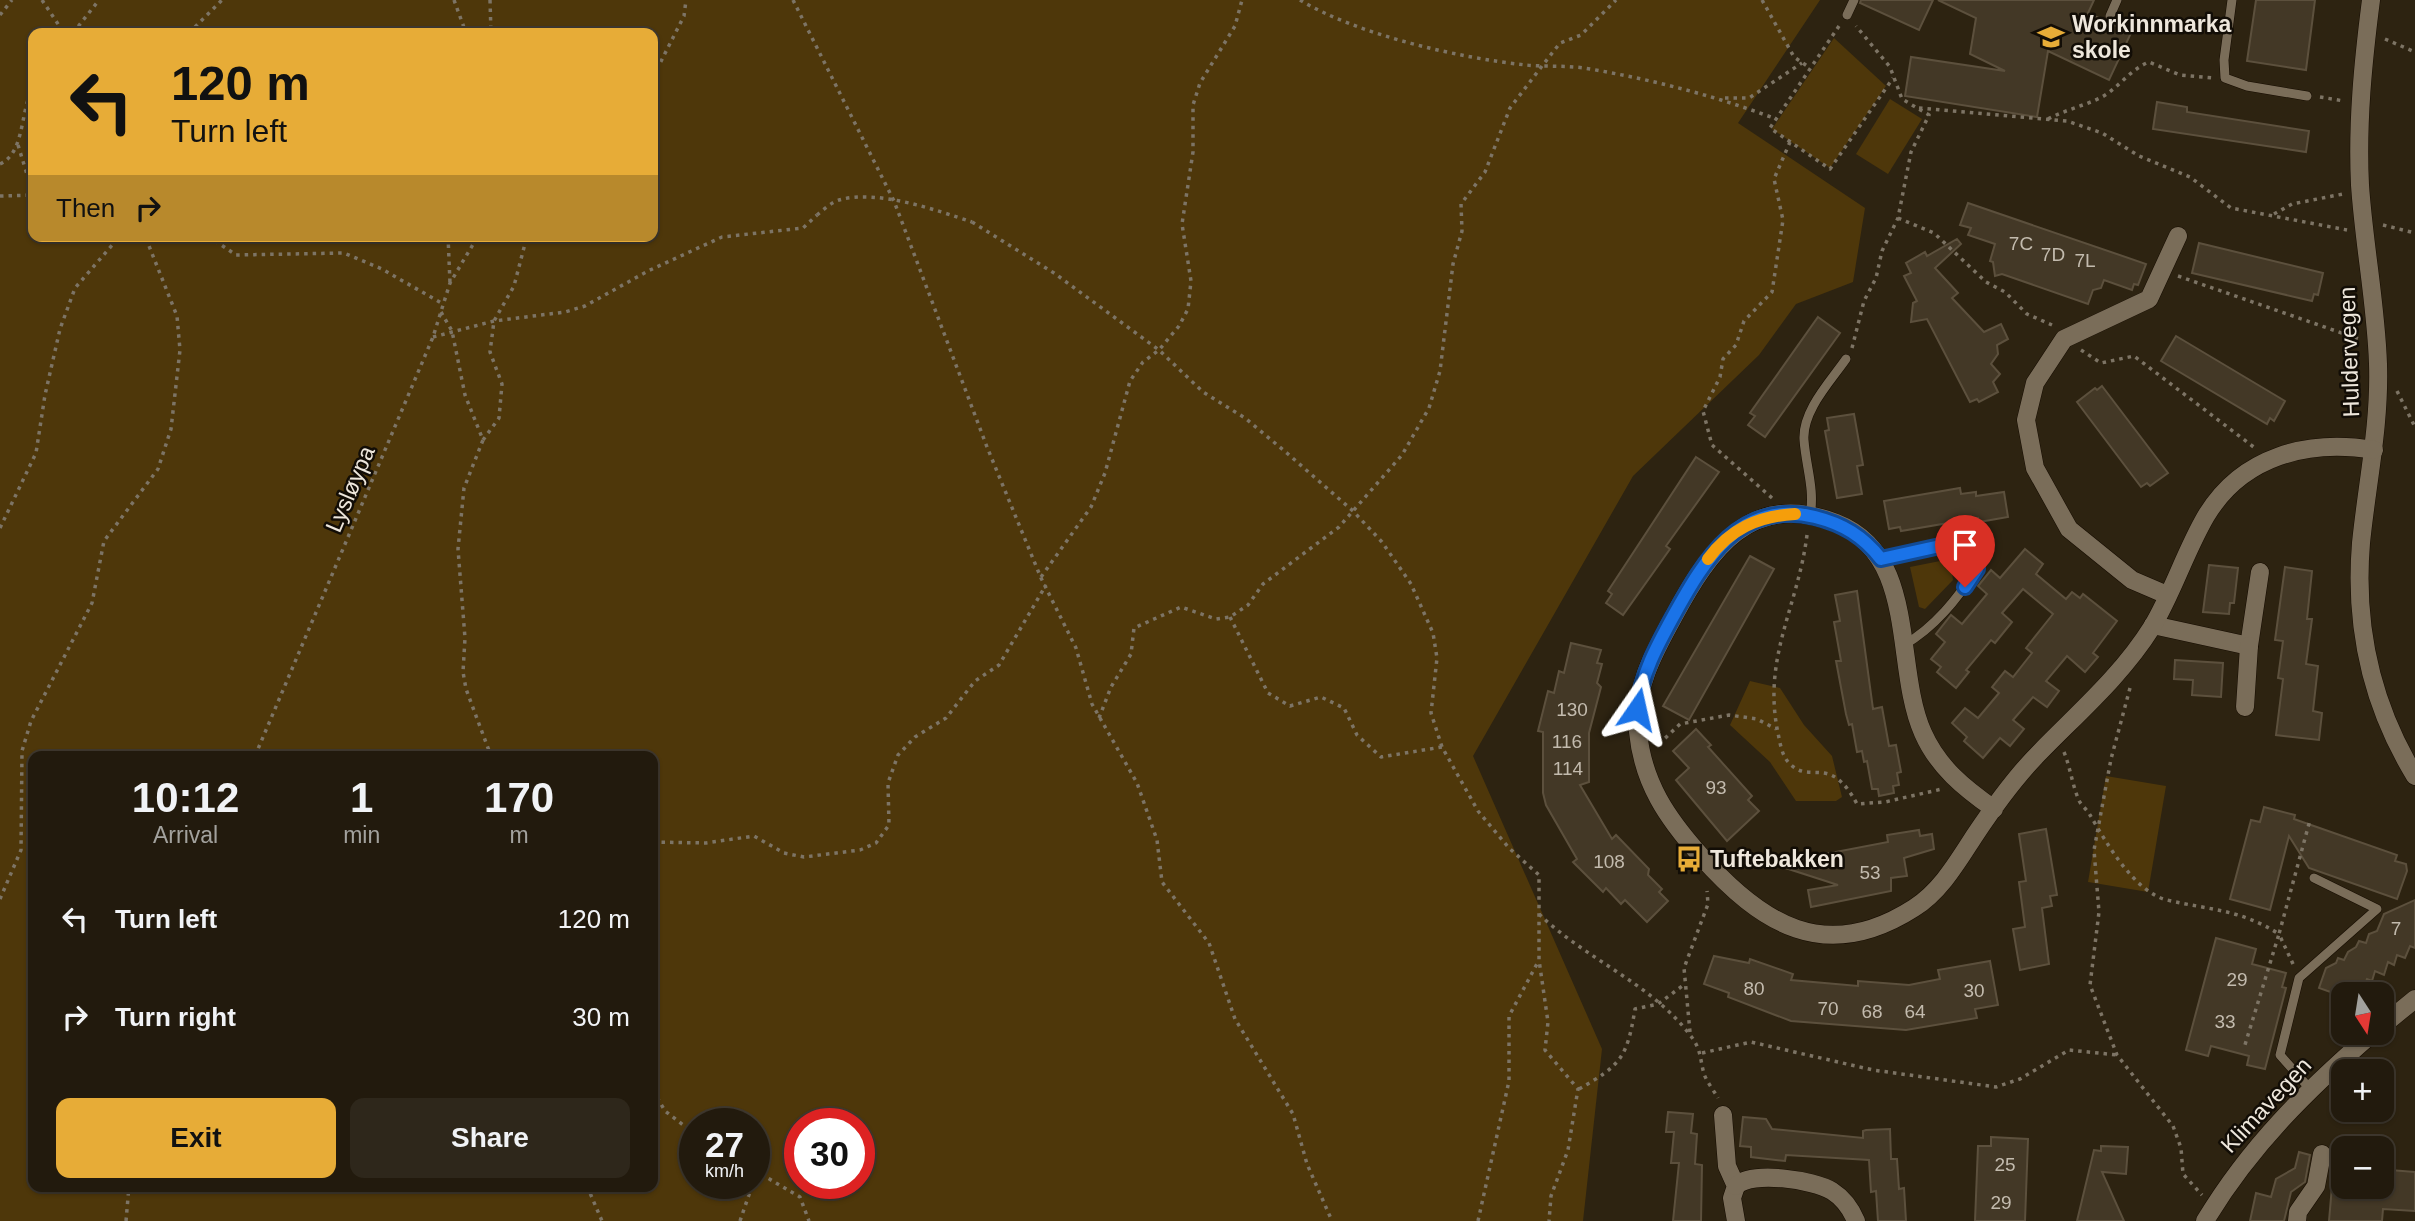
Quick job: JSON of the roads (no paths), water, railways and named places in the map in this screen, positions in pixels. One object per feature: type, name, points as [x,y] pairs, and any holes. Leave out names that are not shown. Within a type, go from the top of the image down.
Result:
[{"type":"street","name":"Huldervegen","points":[[2371,0],[2360,103],[2361,192],[2378,379],[2374,450],[2361,545],[2362,635],[2379,705],[2415,776]]},
{"type":"street","points":[[2167,595],[2132,580],[2069,529],[2035,468],[2026,419],[2035,383],[2064,339],[2149,299],[2178,236]]},
{"type":"street","points":[[1994,809],[1961,785],[1936,757],[1921,730],[1910,690],[1894,591],[1881,559],[1866,541],[1848,529],[1810,516],[1782,515],[1758,519],[1731,534],[1711,555],[1650,659],[1639,694],[1637,725],[1643,760],[1661,808],[1746,903],[1782,925],[1833,934],[1885,924],[1923,902],[1956,864],[1994,809],[2014,780],[2125,664],[2153,625],[2205,517],[2222,493],[2240,476],[2269,459],[2300,449],[2340,445],[2374,450]]},
{"type":"street","points":[[2245,707],[2249,646],[2260,572]]},
{"type":"street","points":[[2153,625],[2249,646]]},
{"type":"street","points":[[2394,1016],[2415,999]]},
{"type":"street","name":"Klimavegen","points":[[2205,1221],[2230,1179],[2254,1148],[2360,1045]]},
{"type":"street","points":[[1723,1115],[1727,1166],[1736,1186]]},
{"type":"street","points":[[2297,1221],[2298,1212],[2316,1186],[2322,1154]]},
{"type":"street","points":[[1736,1221],[1731,1198],[1736,1186],[1751,1178],[1779,1179],[1824,1187],[1841,1198],[1856,1221]]},
{"type":"lane","points":[[1847,15],[1854,0]]},
{"type":"lane","points":[[2110,16],[2117,0]]},
{"type":"lane","points":[[2232,0],[2224,60],[2225,78],[2247,86],[2308,96]]},
{"type":"lane","points":[[1810,516],[1813,499],[1805,429],[1812,410],[1846,359]]},
{"type":"lane","points":[[1881,559],[1954,544],[1966,546],[1976,555],[1977,569],[1965,587],[1927,631],[1903,646]]},
{"type":"lane","points":[[2311,1090],[2280,1055],[2299,978],[2377,909],[2314,878]]},
{"type":"place","name":"Workinnmarka skole","points":[[2051,37]]},
{"type":"place","name":"Tuftebakken","points":[[1689,859]]}]
